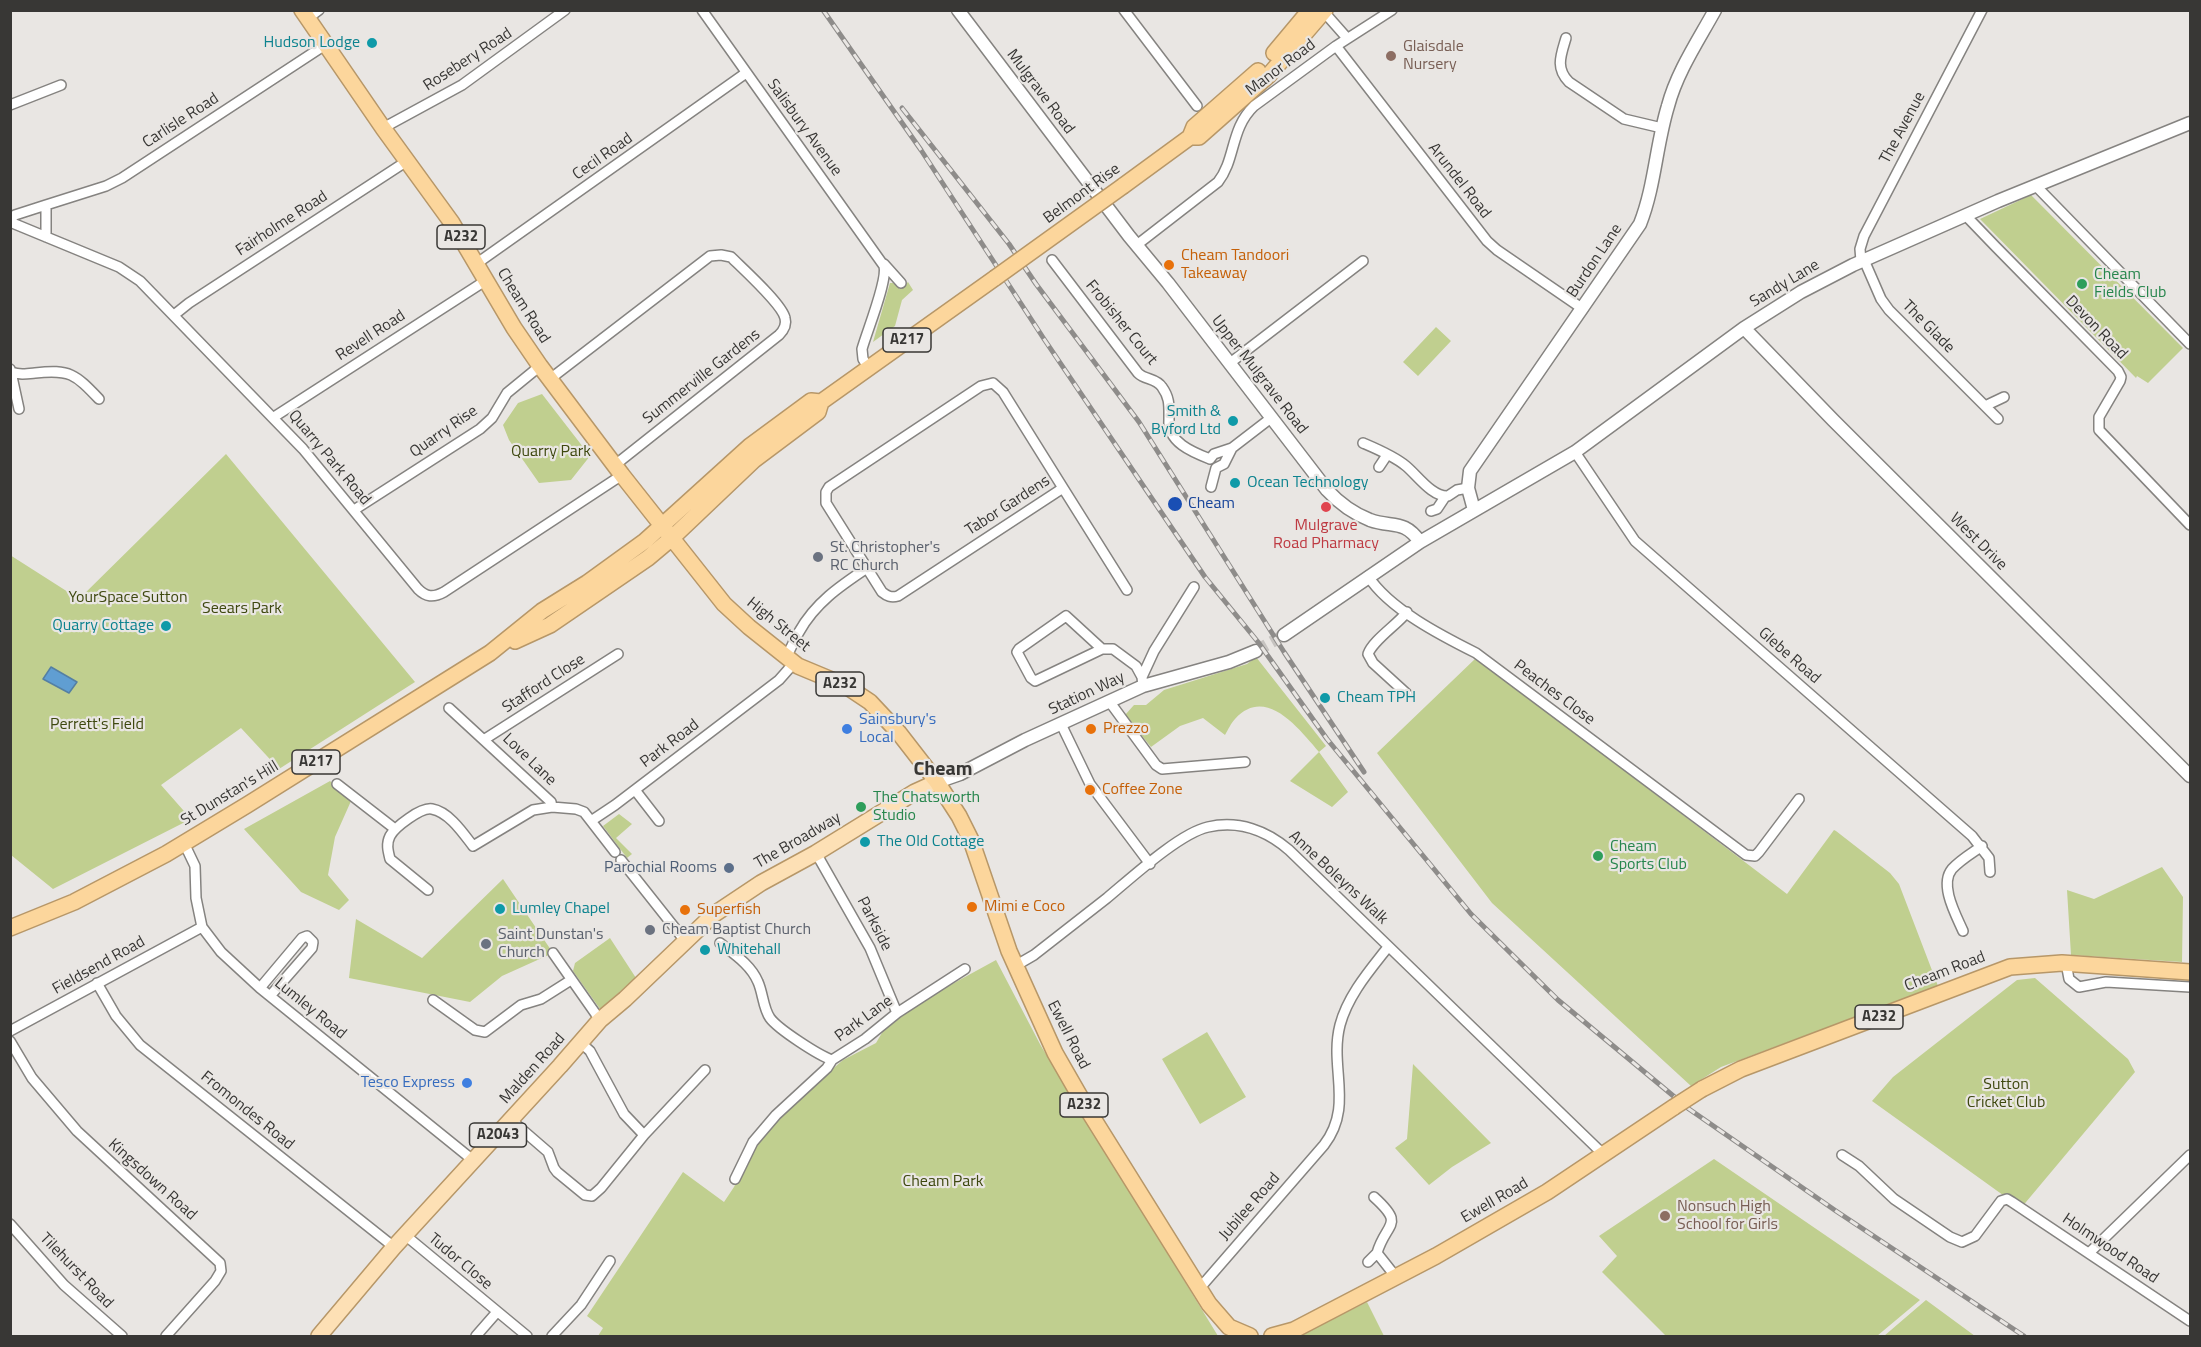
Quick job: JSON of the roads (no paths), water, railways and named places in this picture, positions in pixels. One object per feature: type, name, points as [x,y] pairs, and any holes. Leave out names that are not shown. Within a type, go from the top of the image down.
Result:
[{"type":"highway","name":"Belmont Rise","points":[[868,368],[1190,137],[1199,137],[1269,75],[1315,11]]},
{"type":"highway","name":"Cheam Road","points":[[309,13],[325,45],[452,223],[485,281],[540,366],[621,466],[662,525]]},
{"type":"highway","name":"A217","points":[[673,537],[754,460],[818,412],[821,402],[868,368]]},
{"type":"highway","name":"A217","points":[[662,525],[750,446],[811,401],[821,402]]},
{"type":"highway","name":"High Street","points":[[662,525],[724,604],[790,660],[846,686],[870,702],[899,733],[937,782]]},
{"type":"highway","name":"St Dunstan's Hill","points":[[10,928],[74,902],[184,843],[490,653],[542,612],[645,541],[662,525]]},
{"type":"highway","name":"St Dunstan's Hill","points":[[490,653],[550,625],[648,558],[673,537]]},
{"type":"highway","name":"Ewell Road","points":[[937,782],[971,840],[1015,966],[1035,1012],[1069,1078],[1209,1304],[1229,1327],[1250,1336]]},
{"type":"highway","name":"Cheam Road","points":[[1603,1154],[1702,1089],[1741,1069],[2010,967],[2066,963],[2190,972]]},
{"type":"highway","name":"Ewell Road","points":[[1272,1336],[1294,1330],[1396,1277],[1547,1192],[1603,1154]]},
{"type":"main road","name":"The Broadway","points":[[686,942],[720,910],[761,883],[816,853],[915,792],[937,782]]},
{"type":"main road","name":"Malden Road","points":[[319,1336],[394,1247],[600,1020],[686,942]]},
{"type":"street","name":"Rosebery Road","points":[[383,128],[462,85],[565,10]]},
{"type":"street","name":"Salisbury Avenue","points":[[702,10],[882,262],[901,283]]},
{"type":"street","name":"Mulgrave Road","points":[[958,10],[1097,194]]},
{"type":"street","points":[[1124,10],[1197,106]]},
{"type":"street","name":"Manor Road","points":[[1138,244],[1218,182],[1224,172],[1238,128],[1247,113],[1347,38],[1392,10]]},
{"type":"street","name":"Burdon Lane","points":[[1468,488],[1468,477],[1473,466],[1640,224],[1649,199],[1667,107],[1677,80],[1715,10]]},
{"type":"street","name":"The Avenue","points":[[1863,261],[1860,249],[1864,236],[1982,10]]},
{"type":"street","points":[[1315,11],[1347,38]]},
{"type":"street","points":[[1566,38],[1559,64],[1564,77],[1569,82],[1624,119],[1662,128]]},
{"type":"street","name":"Carlisle Road","points":[[10,221],[15,214],[106,186],[122,178],[325,45]]},
{"type":"street","name":"Arundel Road","points":[[1336,46],[1487,241],[1583,309]]},
{"type":"street","name":"Cecil Road","points":[[476,264],[746,73]]},
{"type":"street","points":[[10,105],[60,85]]},
{"type":"street","name":"Sandy Lane","points":[[1425,538],[1575,452],[1744,328],[1801,292],[1863,261],[1968,214],[2190,123]]},
{"type":"street","name":"Fairholme Road","points":[[174,315],[407,161]]},
{"type":"street","points":[[2035,185],[2190,344]]},
{"type":"street","name":"Upper Mulgrave Road","points":[[1097,194],[1327,490],[1345,507],[1372,521],[1407,528],[1425,538]]},
{"type":"street","points":[[46,205],[46,237]]},
{"type":"street","name":"Devon Road","points":[[1968,214],[1970,220],[1986,237],[2118,371],[2120,381],[2099,417],[2099,429],[2190,525]]},
{"type":"street","name":"Quarry Park Road","points":[[10,221],[125,270],[140,281],[274,417],[418,589],[427,596],[444,592],[621,466]]},
{"type":"street","name":"Summerville Gardens","points":[[550,379],[710,256],[731,257],[779,307],[786,323],[784,330],[621,466]]},
{"type":"street","name":"Frobisher Court","points":[[1052,260],[1138,373],[1160,384],[1169,403],[1169,427],[1181,445],[1210,459]]},
{"type":"street","points":[[1230,363],[1363,261]]},
{"type":"street","name":"The Glade","points":[[1863,261],[1881,299],[1889,310],[1998,419]]},
{"type":"street","points":[[868,368],[863,359],[862,349],[884,277],[885,269],[882,262]]},
{"type":"street","name":"Revell Road","points":[[274,417],[485,281]]},
{"type":"street","name":"West Drive","points":[[1744,328],[2190,776]]},
{"type":"street","name":"Quarry Rise","points":[[354,510],[480,429],[492,418],[507,393],[540,366]]},
{"type":"street","points":[[11,370],[19,375],[63,371],[71,374],[97,396]]},
{"type":"street","points":[[11,370],[19,410]]},
{"type":"street","name":"Tabor Gardens","points":[[993,383],[1003,392],[1063,488],[898,596],[893,597],[882,592],[826,503],[826,492],[829,487],[981,386],[993,383]]},
{"type":"street","points":[[1985,406],[2004,397]]},
{"type":"street","points":[[1216,468],[1212,466],[1210,459],[1214,454],[1232,448],[1271,418]]},
{"type":"street","points":[[1363,442],[1406,466],[1418,478],[1445,497]]},
{"type":"street","points":[[1211,487],[1216,468],[1224,464],[1232,448]]},
{"type":"street","name":"Glebe Road","points":[[1575,452],[1635,541],[1982,846]]},
{"type":"street","points":[[1379,467],[1387,455]]},
{"type":"street","points":[[1063,488],[1127,590]]},
{"type":"street","points":[[1431,511],[1437,509],[1445,497],[1462,488],[1468,488],[1474,510]]},
{"type":"street","points":[[1284,635],[1425,538]]},
{"type":"street","name":"Park Road","points":[[591,821],[779,680],[790,660],[799,632],[818,605],[867,568]]},
{"type":"street","name":"Peaches Close","points":[[1368,576],[1379,590],[1407,612],[1436,633],[1476,653],[1724,833],[1746,855],[1755,856],[1799,799]]},
{"type":"street","points":[[1143,682],[1154,651],[1194,587]]},
{"type":"street","points":[[1407,612],[1371,648],[1368,654],[1373,663],[1407,694]]},
{"type":"street","points":[[1102,649],[1066,616],[1019,648],[1017,652],[1031,678],[1035,681],[1102,649],[1113,649],[1136,666],[1143,682]]},
{"type":"street","name":"Station Way","points":[[937,782],[960,774],[1143,682],[1228,662],[1256,651]]},
{"type":"street","name":"Stafford Close","points":[[485,739],[618,654]]},
{"type":"street","points":[[1109,701],[1156,765],[1162,769],[1245,762]]},
{"type":"street","name":"Love Lane","points":[[450,708],[551,802],[552,807],[580,810],[591,821]]},
{"type":"street","points":[[1061,724],[1090,784],[1150,864]]},
{"type":"street","points":[[336,784],[395,829]]},
{"type":"street","points":[[635,790],[659,820]]},
{"type":"street","points":[[428,890],[390,859],[387,845],[395,829],[415,814],[432,809],[448,818],[473,846],[533,810],[552,807]]},
{"type":"street","points":[[591,821],[686,942]]},
{"type":"street","name":"Anne Boleyns Walk","points":[[1015,966],[1083,922],[1186,835],[1207,827],[1230,824],[1256,829],[1269,834],[1290,850],[1603,1154]]},
{"type":"street","name":"Lumley Road","points":[[184,843],[195,866],[198,913],[202,927],[221,952],[260,988],[474,1161]]},
{"type":"street","points":[[1963,931],[1947,883],[1951,870],[1982,846],[1989,858],[1990,872]]},
{"type":"street","name":"Parkside","points":[[816,853],[870,948],[897,1013]]},
{"type":"street","name":"Fieldsend Road","points":[[10,1031],[202,927]]},
{"type":"street","points":[[260,988],[302,938],[307,936],[312,939],[312,948],[270,996]]},
{"type":"street","name":"Park Lane","points":[[720,943],[747,965],[758,981],[766,1010],[776,1023],[832,1060],[865,1039],[897,1013],[965,969]]},
{"type":"street","name":"Jubilee Road","points":[[1199,1289],[1324,1145],[1335,1129],[1340,1108],[1338,1045],[1342,1018],[1357,989],[1388,946]]},
{"type":"street","points":[[554,953],[600,1020]]},
{"type":"street","points":[[2066,963],[2069,979],[2079,987],[2106,982],[2190,987]]},
{"type":"street","points":[[433,1000],[475,1030],[485,1032],[521,1005],[541,999],[571,980]]},
{"type":"street","name":"Fromondes Road","points":[[97,984],[116,1016],[140,1045],[394,1247]]},
{"type":"street","points":[[450,1013],[457,1004]]},
{"type":"street","name":"Kingsdown Road","points":[[10,1041],[32,1078],[69,1122],[93,1147],[220,1263],[221,1271],[215,1281],[166,1336]]},
{"type":"street","points":[[580,1043],[590,1051],[624,1114],[644,1135]]},
{"type":"street","points":[[735,1179],[753,1142],[776,1115],[827,1068],[832,1060]]},
{"type":"street","points":[[511,1120],[550,1155],[557,1172],[589,1196],[595,1195],[644,1135],[705,1070]]},
{"type":"street","name":"Holmwood Road","points":[[1842,1155],[1856,1164],[1894,1199],[1950,1237],[1962,1242],[1975,1236],[2001,1201],[2013,1202],[2190,1322]]},
{"type":"street","points":[[2090,1253],[2190,1155]]},
{"type":"street","points":[[1368,1262],[1377,1253],[1392,1221],[1389,1211],[1374,1197]]},
{"type":"street","name":"Tilehurst Road","points":[[10,1224],[64,1285],[116,1335]]},
{"type":"street","name":"Tudor Close","points":[[405,1235],[527,1336]]},
{"type":"street","points":[[1377,1253],[1396,1277]]},
{"type":"street","points":[[552,1336],[581,1305],[610,1261]]},
{"type":"street","name":"Tudor Close","points":[[476,1336],[497,1312]]},
{"type":"water","points":[[51,667],[77,682],[69,693],[43,679]]},
{"type":"tunnel","points":[[1256,651],[1284,635]]},
{"type":"railway","points":[[823,10],[921,150],[1044,339],[1205,577],[1258,642],[1327,739],[1471,914],[1558,1000],[1689,1109],[1836,1211],[2024,1336]]},
{"type":"railway","points":[[902,108],[1009,244],[1139,422],[1284,652],[1364,772]]},
{"type":"place","name":"Hudson Lodge","points":[[372,43]]},
{"type":"place","name":"Glaisdale Nursery","points":[[1391,56]]},
{"type":"place","name":"Cheam Tandoori Takeaway","points":[[1169,265]]},
{"type":"place","name":"Cheam Fields Club","points":[[2082,284]]},
{"type":"place","name":"Smith & Byford Ltd","points":[[1233,421]]},
{"type":"place","name":"Ocean Technology","points":[[1235,483]]},
{"type":"place","name":"Cheam","points":[[1175,504]]},
{"type":"place","name":"Mulgrave Road Pharmacy","points":[[1326,507]]},
{"type":"place","name":"St. Christopher's RC Church","points":[[818,557]]},
{"type":"place","name":"Quarry Cottage","points":[[166,626]]},
{"type":"place","name":"Cheam TPH","points":[[1325,698]]},
{"type":"place","name":"Sainsbury's Local","points":[[847,729]]},
{"type":"place","name":"Prezzo","points":[[1091,729]]},
{"type":"place","name":"Coffee Zone","points":[[1090,790]]},
{"type":"place","name":"The Chatsworth Studio","points":[[861,807]]},
{"type":"place","name":"The Old Cottage","points":[[865,842]]},
{"type":"place","name":"Cheam Sports Club","points":[[1598,856]]},
{"type":"place","name":"Parochial Rooms","points":[[729,868]]},
{"type":"place","name":"Mimi e Coco","points":[[972,907]]},
{"type":"place","name":"Lumley Chapel","points":[[500,909]]},
{"type":"place","name":"Superfish","points":[[685,910]]},
{"type":"place","name":"Cheam Baptist Church","points":[[650,930]]},
{"type":"place","name":"Saint Dunstan's Church","points":[[486,944]]},
{"type":"place","name":"Whitehall","points":[[705,950]]},
{"type":"place","name":"Tesco Express","points":[[467,1083]]},
{"type":"place","name":"Nonsuch High School for Girls","points":[[1665,1216]]},
{"type":"district","name":"Cheam","points":[[943,770]]},
{"type":"park label","name":"Quarry Park","points":[[551,452]]},
{"type":"park label","name":"YourSpace Sutton","points":[[128,598]]},
{"type":"park label","name":"Seears Park","points":[[242,609]]},
{"type":"park label","name":"Perrett's Field","points":[[97,725]]},
{"type":"park label","name":"Sutton Cricket Club","points":[[2006,1094]]},
{"type":"park label","name":"Cheam Park","points":[[943,1182]]}]
